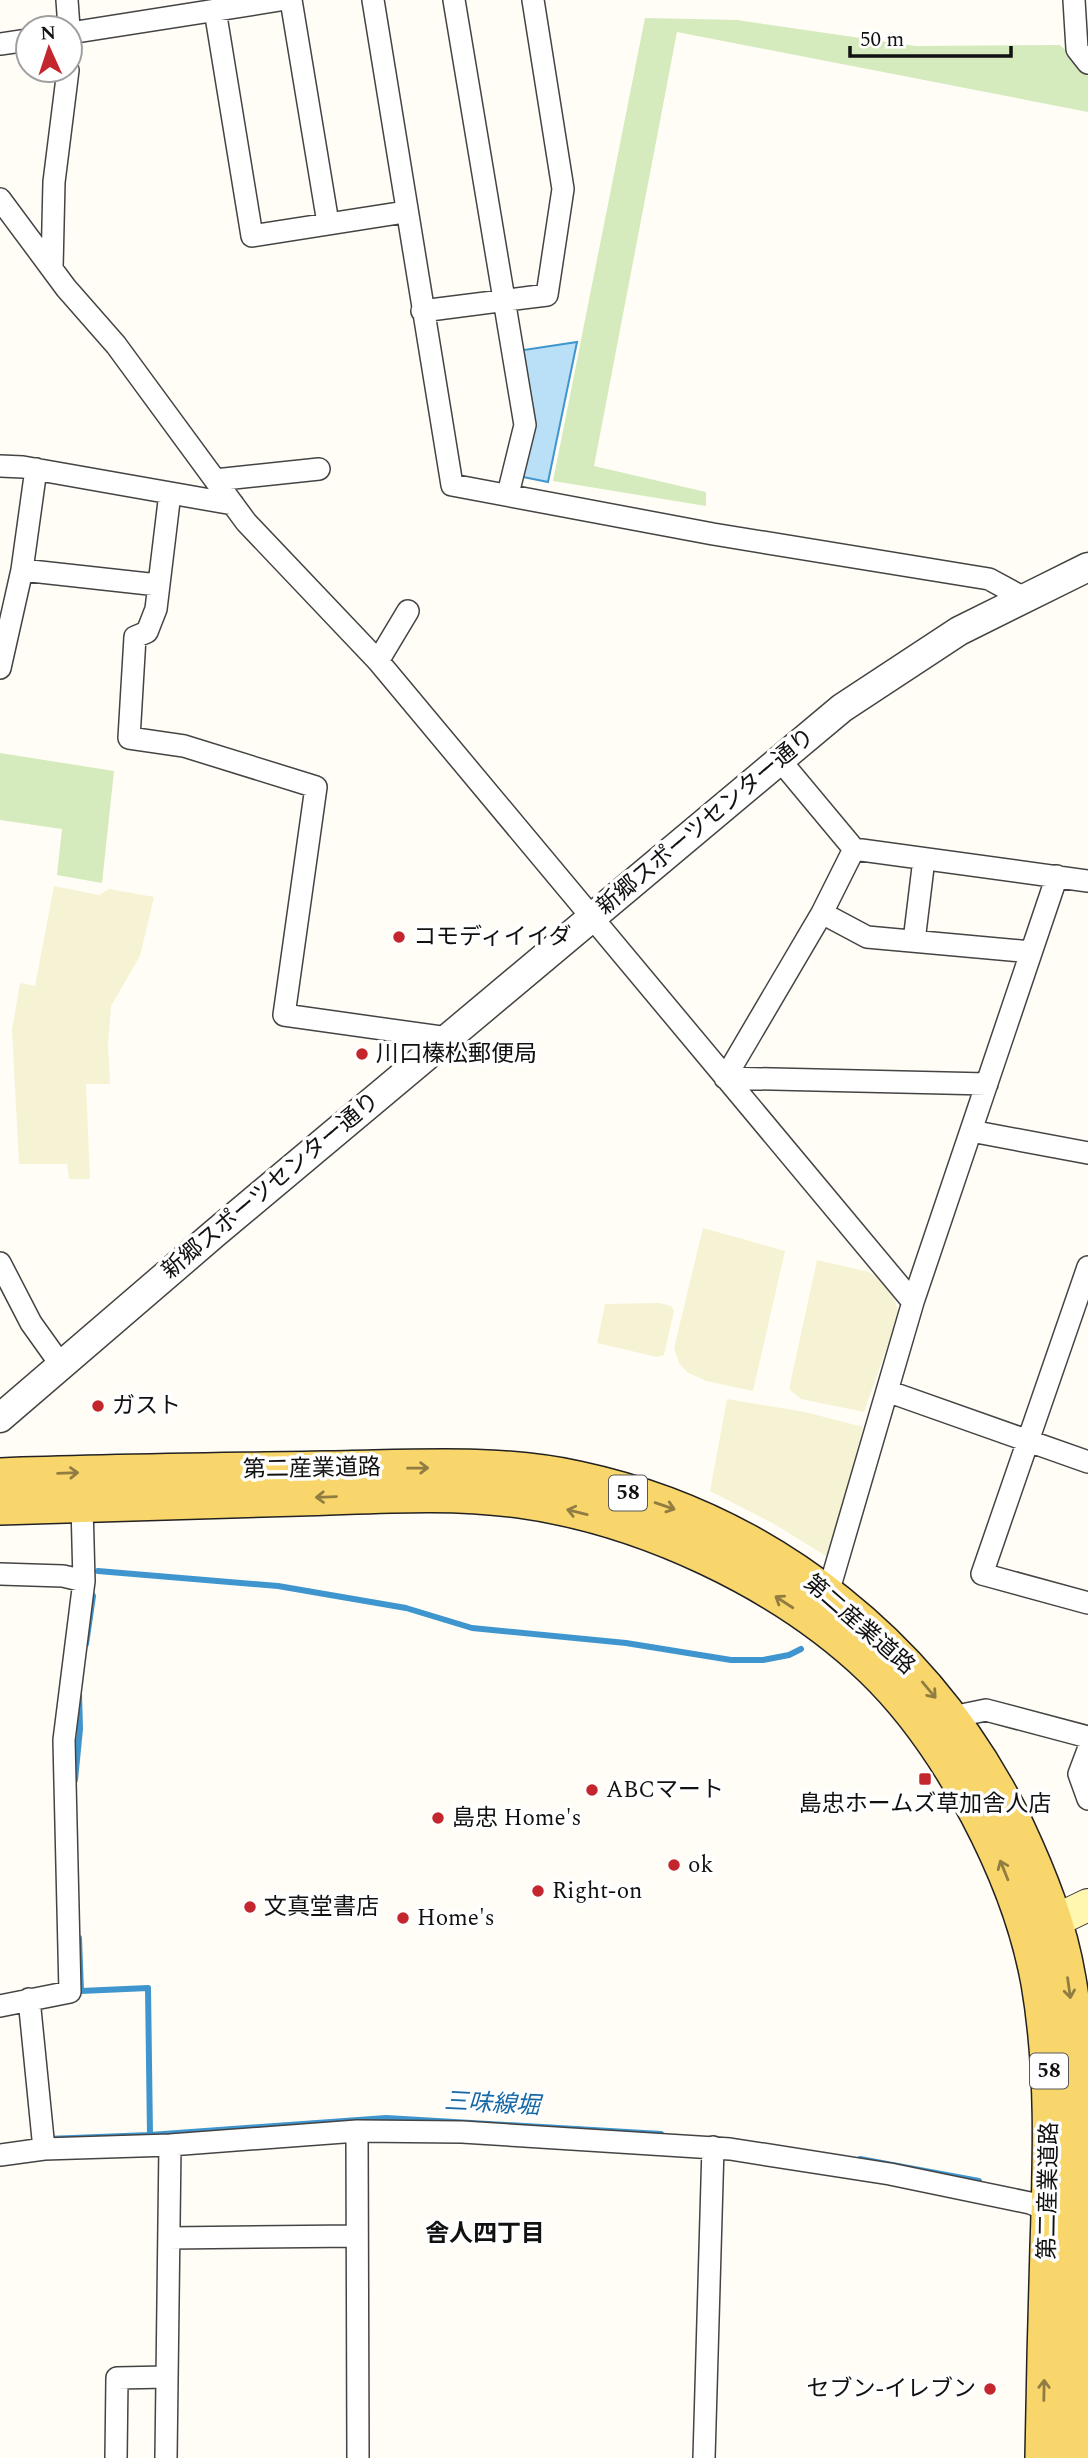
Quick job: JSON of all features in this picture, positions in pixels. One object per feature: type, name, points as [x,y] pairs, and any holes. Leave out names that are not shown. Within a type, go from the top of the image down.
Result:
[{"type":"main road","name":"第二産業道路","points":[[0,1476],[468,1467],[578,1479],[697,1517],[749,1543],[828,1592],[888,1644],[952,1717],[1002,1797],[1030,1856],[1042,1927],[1075,2029],[1079,2094],[1072,2224],[1072,2458]]},
{"type":"main road","name":"第二産業道路","points":[[0,1507],[470,1495],[521,1500],[575,1511],[630,1526],[693,1550],[742,1575],[790,1606],[841,1640],[875,1671],[925,1732],[981,1821],[1004,1867],[1042,1927]]},
{"type":"main road","points":[[1042,1927],[1088,1905]]},
{"type":"main road","name":"第二産業道路","points":[[1043,2458],[1072,2224]]},
{"type":"street","points":[[84,31],[280,0]]},
{"type":"street","points":[[291,0],[328,223]]},
{"type":"street","points":[[373,0],[405,212],[452,485],[713,534],[989,579],[1024,598]]},
{"type":"street","points":[[454,0],[525,425],[508,494]]},
{"type":"street","points":[[422,311],[547,295],[563,189],[533,0]]},
{"type":"street","points":[[1074,0],[1077,49],[1088,63]]},
{"type":"street","points":[[215,10],[252,236],[405,212]]},
{"type":"street","points":[[52,268],[54,182],[66,84]]},
{"type":"street","points":[[0,199],[52,268],[116,345],[233,504],[378,661],[913,1302]]},
{"type":"street","points":[[0,466],[36,469],[233,504]]},
{"type":"street","points":[[0,668],[22,570],[36,469]]},
{"type":"street","points":[[215,480],[319,469]]},
{"type":"street","points":[[170,493],[156,609],[148,632],[135,637],[129,738],[184,746],[316,786],[284,1015],[449,1038]]},
{"type":"street","name":"新郷スポーツセンター通り","points":[[0,1418],[842,708],[959,631],[1088,567]]},
{"type":"street","points":[[22,570],[158,585]]},
{"type":"street","points":[[378,661],[408,611]]},
{"type":"street","points":[[779,759],[854,849],[1088,881]]},
{"type":"street","points":[[725,1078],[822,914],[854,849]]},
{"type":"street","points":[[914,941],[925,859]]},
{"type":"street","points":[[828,1592],[913,1302],[1057,876]]},
{"type":"street","points":[[822,914],[867,937],[1031,952]]},
{"type":"street","points":[[725,1078],[987,1084]]},
{"type":"street","points":[[971,1131],[1088,1153]]},
{"type":"street","points":[[0,1263],[31,1323],[61,1365]]},
{"type":"street","points":[[1088,1267],[982,1574],[1088,1603]]},
{"type":"street","points":[[887,1391],[1088,1462]]},
{"type":"street","points":[[0,2006],[70,1992],[64,1740],[83,1581],[82,1505]]},
{"type":"street","points":[[0,1574],[63,1576],[83,1581]]},
{"type":"street","points":[[952,1717],[986,1710],[1088,1737]]},
{"type":"street","points":[[1088,1750],[1079,1774],[1088,1799]]},
{"type":"street","points":[[29,1999],[44,2149]]},
{"type":"street","points":[[0,2155],[44,2149],[170,2145],[357,2131],[462,2132],[713,2147],[890,2174],[1072,2224]]},
{"type":"street","points":[[357,2131],[358,2458]]},
{"type":"street","points":[[166,2458],[170,2145]]},
{"type":"street","points":[[704,2458],[713,2147]]},
{"type":"street","points":[[169,2238],[357,2236]]},
{"type":"street","points":[[116,2458],[117,2378],[167,2377]]},
{"type":"shaded area","points":[[54,886],[99,895],[109,889],[154,897],[140,956],[111,1006],[108,1044],[110,1084],[86,1084],[90,1179],[69,1179],[67,1164],[19,1164],[12,1030],[20,983],[35,986]]},
{"type":"shaded area","points":[[703,1228],[785,1251],[753,1391],[706,1381],[687,1372],[679,1363],[674,1348]]},
{"type":"shaded area","points":[[817,1260],[869,1272],[885,1282],[899,1313],[864,1412],[801,1399],[789,1389]]},
{"type":"shaded area","points":[[659,1303],[671,1306],[674,1311],[664,1355],[657,1357],[597,1343],[605,1304]]},
{"type":"shaded area","points":[[727,1399],[805,1412],[863,1427],[829,1558],[776,1525],[710,1491]]},
{"type":"green space","points":[[645,18],[737,20],[916,46],[1060,45],[1088,72],[1088,112],[677,32],[594,466],[706,492],[706,506],[553,481]]},
{"type":"green space","points":[[0,753],[114,771],[102,883],[57,875],[62,829],[0,820]]},
{"type":"water","points":[[577,342],[548,482],[523,477],[532,437],[517,351]]},
{"type":"waterway","points":[[98,1571],[278,1586],[406,1608],[472,1628],[626,1643],[731,1660],[763,1660],[789,1655],[801,1649]]},
{"type":"waterway","points":[[86,1644],[93,1596]]},
{"type":"waterway","points":[[75,1780],[80,1729],[79,1693]]},
{"type":"waterway","points":[[79,1938],[81,1991],[148,1988],[150,2135]]},
{"type":"waterway","name":"三味線堀","points":[[47,2139],[150,2135],[386,2118],[661,2134]]},
{"type":"waterway","name":"三味線堀","points":[[860,2159],[979,2181]]},
{"type":"place","name":"コモディイイダ","points":[[399,937]]},
{"type":"place","name":"川口榛松郵便局","points":[[362,1054]]},
{"type":"place","name":"ガスト","points":[[98,1406]]},
{"type":"place","name":"島忠ホームズ草加舎人店","points":[[925,1779]]},
{"type":"place","name":"ABCマート","points":[[592,1790]]},
{"type":"place","name":"島忠 Home's","points":[[438,1818]]},
{"type":"place","name":"ok","points":[[674,1865]]},
{"type":"place","name":"Right-on","points":[[538,1891]]},
{"type":"place","name":"文真堂書店","points":[[250,1907]]},
{"type":"place","name":"Home's","points":[[403,1918]]},
{"type":"place","name":"セブン-イレブン","points":[[990,2389]]},
{"type":"district","name":"舎人四丁目","points":[[485,2234]]}]
